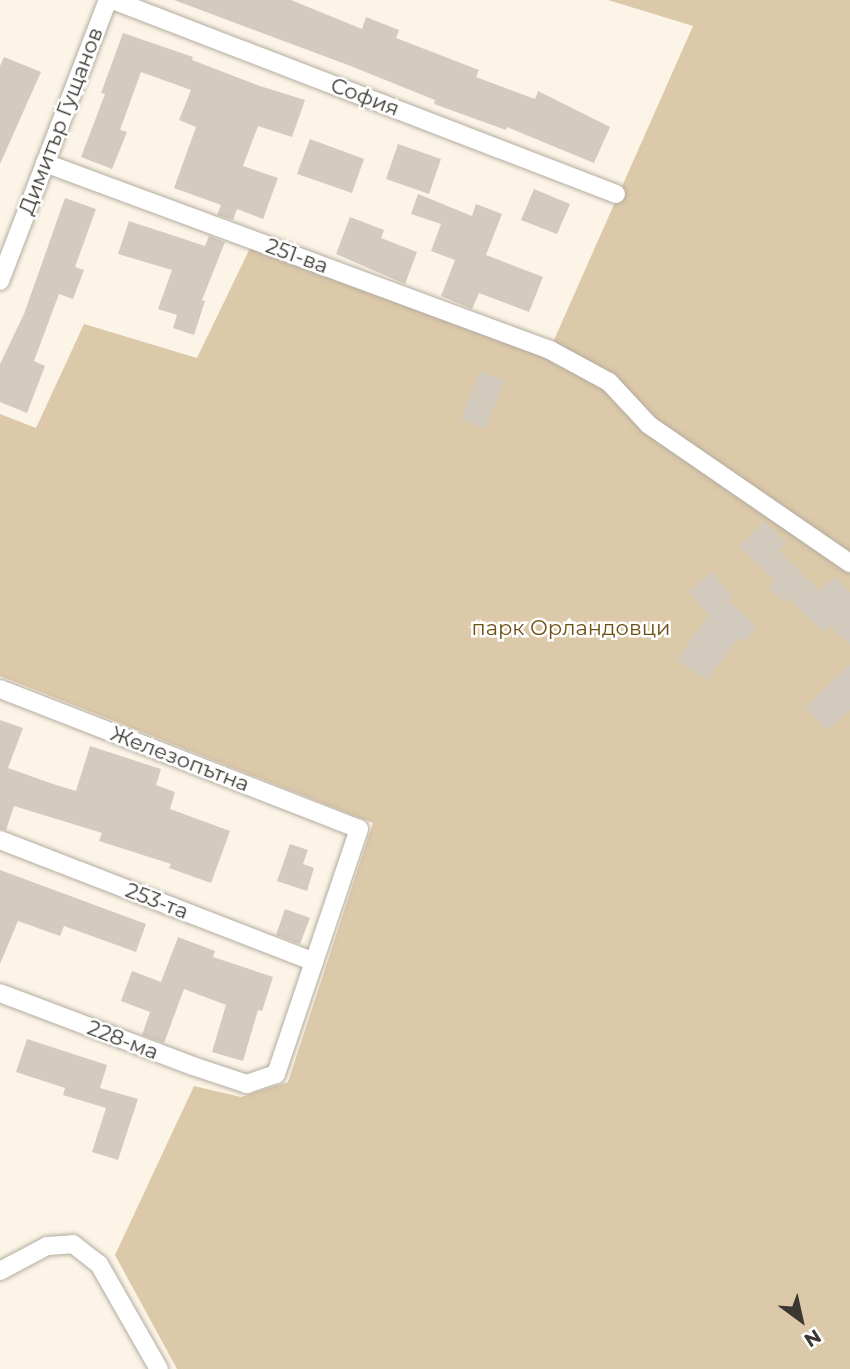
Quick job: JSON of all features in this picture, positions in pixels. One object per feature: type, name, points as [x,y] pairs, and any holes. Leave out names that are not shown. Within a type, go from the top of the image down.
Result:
[{"type":"street","name":"Димитър Гущанов","points":[[0,281],[108,0]]},
{"type":"street","name":"София","points":[[113,0],[616,194]]},
{"type":"street","name":"251-ва","points":[[45,163],[550,350],[609,382],[649,425],[850,563]]},
{"type":"street","name":"Железопътна","points":[[0,689],[359,829],[314,962]]},
{"type":"street","name":"253-та","points":[[0,840],[314,962]]},
{"type":"street","name":"228-ма","points":[[0,993],[247,1084],[276,1074],[314,962]]},
{"type":"street","points":[[0,1271],[47,1246],[73,1244],[99,1264],[159,1369]]},
{"type":"green space","name":"парк Орландовци","points":[[608,0],[850,0],[850,1369],[177,1369],[115,1255],[194,1086],[241,1097],[288,1082],[373,823],[0,676],[0,414],[36,428],[84,324],[197,358],[254,240],[550,349],[693,26]]},
{"type":"building","points":[[174,0],[291,0],[362,29],[366,17],[399,30],[396,38],[479,70],[476,77],[535,99],[538,91],[610,127],[594,163],[507,127],[506,130],[434,104],[435,100],[348,65]]},
{"type":"building","points":[[123,33],[193,57],[192,60],[260,86],[305,100],[292,137],[258,126],[243,166],[278,178],[263,219],[237,209],[233,220],[217,215],[221,205],[174,188],[196,127],[179,120],[191,90],[141,72],[120,130],[127,132],[112,169],[81,157],[105,94],[101,93]]},
{"type":"building","points":[[4,57],[41,72],[0,164],[0,66]]},
{"type":"building","points":[[310,139],[364,159],[352,193],[297,174]]},
{"type":"building","points":[[398,144],[441,159],[429,194],[386,179]]},
{"type":"building","points":[[534,189],[570,204],[557,234],[521,220]]},
{"type":"building","points":[[418,194],[472,216],[476,204],[502,214],[486,255],[543,277],[529,312],[479,293],[472,309],[441,296],[455,260],[431,251],[441,224],[411,214]]},
{"type":"building","points":[[65,198],[96,209],[75,267],[84,270],[73,299],[59,294],[34,361],[45,366],[27,413],[0,402],[0,364],[24,314]]},
{"type":"building","points":[[350,217],[384,230],[381,238],[417,252],[405,284],[336,254]]},
{"type":"building","points":[[129,221],[205,246],[209,236],[225,242],[202,300],[205,301],[194,335],[173,328],[177,315],[158,309],[172,270],[118,254]]},
{"type":"building","points":[[480,371],[505,381],[485,429],[461,419]]},
{"type":"building","points":[[764,521],[787,543],[779,551],[820,591],[834,577],[850,593],[850,645],[830,626],[824,633],[788,597],[783,602],[769,588],[775,581],[739,546]]},
{"type":"building","points":[[711,572],[733,596],[728,600],[757,627],[743,643],[738,638],[707,681],[677,660],[709,615],[688,592]]},
{"type":"building","points":[[850,664],[850,710],[828,731],[805,707]]},
{"type":"building","points":[[0,720],[23,728],[8,768],[76,791],[90,746],[161,769],[156,785],[175,792],[170,809],[230,831],[211,883],[169,868],[171,864],[99,841],[102,833],[14,806],[6,830],[0,829]]},
{"type":"building","points":[[290,844],[308,850],[303,864],[314,868],[307,891],[277,881]]},
{"type":"building","points":[[0,870],[146,924],[136,952],[64,926],[60,936],[18,921],[0,964]]},
{"type":"building","points":[[285,909],[310,918],[300,944],[276,935]]},
{"type":"building","points":[[178,937],[215,951],[213,957],[273,977],[262,1011],[258,1010],[243,1061],[212,1052],[226,1005],[184,989],[164,1043],[142,1035],[150,1012],[121,1001],[132,971],[161,982]]},
{"type":"building","points":[[27,1039],[107,1065],[100,1088],[138,1099],[118,1160],[92,1152],[106,1108],[63,1095],[65,1088],[16,1072]]}]
